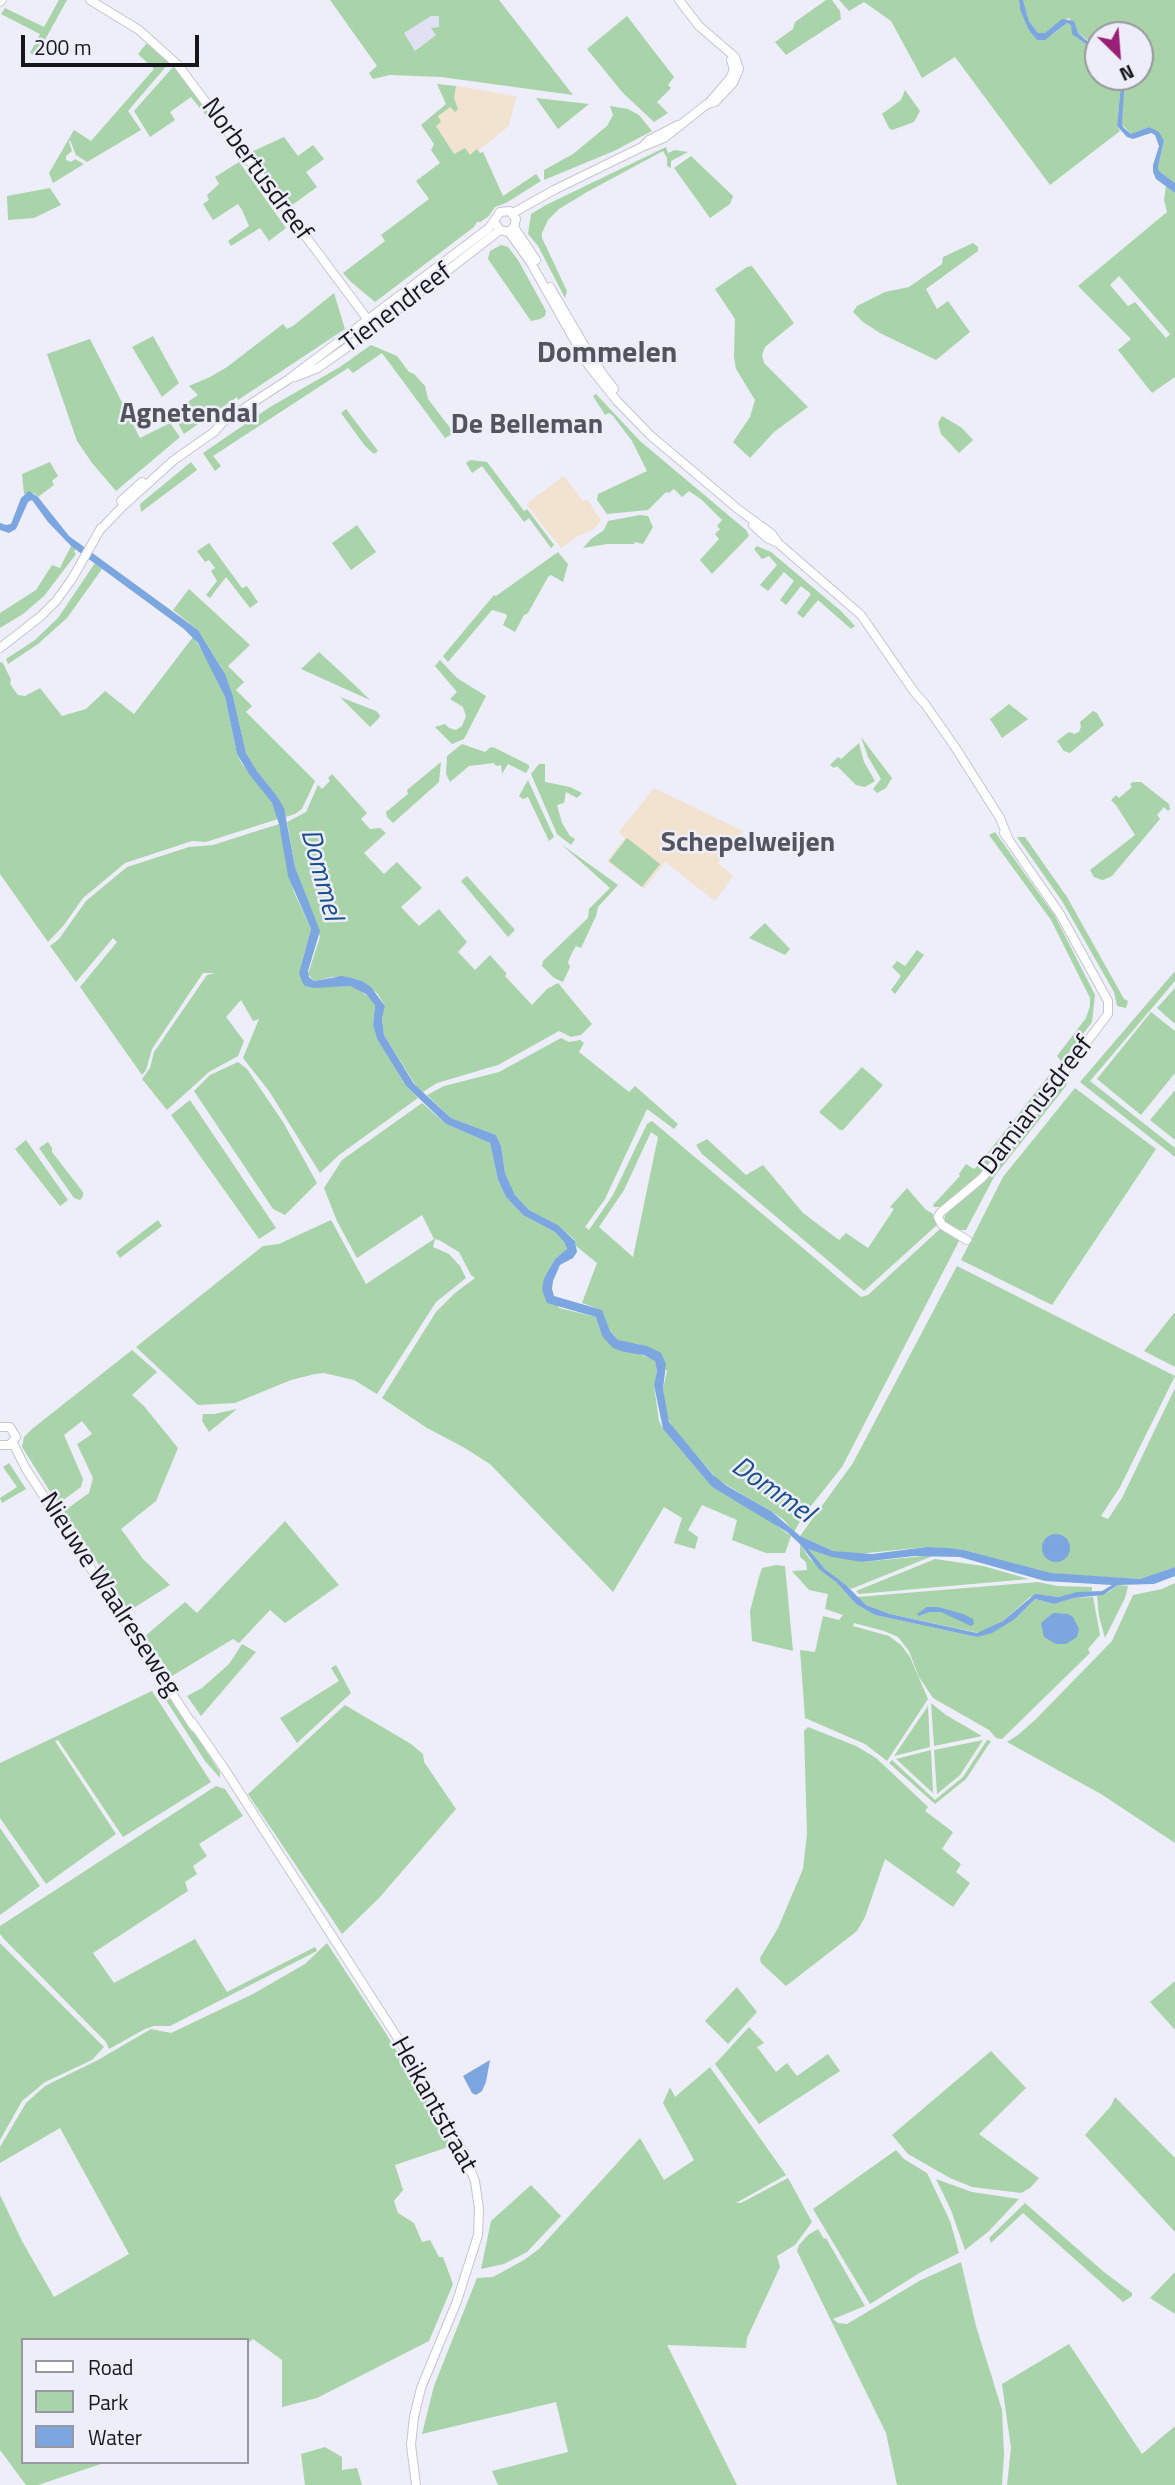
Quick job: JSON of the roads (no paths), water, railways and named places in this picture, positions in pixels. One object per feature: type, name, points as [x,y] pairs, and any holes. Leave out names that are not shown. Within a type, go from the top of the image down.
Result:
[{"type":"street","name":"Norbertusdreef","points":[[90,0],[139,30],[178,65],[374,328]]},
{"type":"street","points":[[508,224],[532,202],[684,123],[707,104],[727,82],[734,69],[733,62],[679,0]]},
{"type":"street","name":"Tienendreef","points":[[0,648],[56,601],[105,519],[128,494],[188,443],[289,379],[368,320],[508,224]]},
{"type":"street","name":"Tienendreef","points":[[289,379],[318,368],[508,224]]},
{"type":"street","name":"Damianusdreef","points":[[508,224],[594,362],[629,412],[650,435],[739,510],[767,538],[778,543],[861,615],[920,693],[955,747],[985,796],[990,810],[1060,914],[1103,992],[1101,1023],[995,1163],[982,1178],[940,1213],[938,1217],[942,1225],[967,1240]]},
{"type":"street","name":"Tienendreef","points":[[0,642],[10,638]]},
{"type":"street","name":"Nieuwe Waalreseweg","points":[[0,1426],[7,1426],[14,1431],[16,1437],[7,1445],[26,1469],[210,1753],[243,1799]]},
{"type":"street","name":"Heikantstraat","points":[[243,1799],[399,2040],[459,2143],[475,2180],[479,2209],[478,2235],[461,2291],[421,2388],[414,2417],[411,2445],[416,2485]]},
{"type":"water","points":[[1019,0],[1023,0],[1029,21],[1038,33],[1045,33],[1062,19],[1074,21],[1084,43],[1072,34],[1071,25],[1067,23],[1045,40],[1037,40],[1020,10]]},
{"type":"water","points":[[1120,91],[1124,91],[1122,124],[1131,134],[1149,127],[1159,132],[1164,141],[1159,171],[1175,183],[1175,193],[1156,179],[1153,172],[1159,146],[1155,135],[1151,133],[1133,139],[1127,137],[1117,126]]},
{"type":"water","points":[[29,491],[38,497],[69,536],[198,630],[225,674],[246,753],[284,808],[295,867],[320,931],[308,971],[309,977],[314,981],[342,976],[362,981],[371,987],[385,1006],[382,1019],[384,1035],[414,1084],[451,1118],[496,1135],[501,1146],[505,1173],[515,1195],[529,1210],[558,1225],[575,1241],[577,1252],[573,1258],[560,1265],[553,1281],[554,1296],[602,1310],[610,1331],[618,1340],[647,1346],[661,1353],[666,1364],[663,1389],[669,1422],[713,1475],[771,1511],[800,1536],[833,1551],[872,1554],[927,1547],[947,1548],[1051,1573],[1140,1579],[1175,1567],[1175,1576],[1154,1584],[1118,1585],[1103,1595],[1074,1598],[1054,1604],[1035,1599],[1015,1619],[992,1633],[977,1637],[875,1615],[856,1604],[836,1582],[819,1569],[787,1532],[712,1487],[663,1429],[654,1385],[657,1371],[655,1361],[644,1355],[613,1348],[602,1336],[596,1317],[547,1303],[542,1290],[544,1278],[555,1259],[567,1249],[555,1232],[523,1215],[506,1197],[498,1180],[490,1143],[446,1124],[406,1086],[377,1039],[373,1025],[375,1005],[366,994],[350,986],[314,988],[305,986],[302,982],[299,973],[311,929],[288,876],[279,824],[272,803],[237,754],[225,697],[198,643],[184,629],[71,546],[32,500],[28,502],[16,529],[9,533],[0,530],[0,523],[11,524],[21,498]],"holes":[[[808,1549],[832,1557],[862,1562],[914,1556],[960,1557],[1045,1581],[1112,1585],[1102,1591],[1077,1592],[1059,1597],[1035,1594],[1003,1621],[977,1633],[890,1614],[866,1605],[825,1569]]]},
{"type":"water","points":[[1056,1534],[1066,1538],[1070,1548],[1066,1558],[1056,1562],[1046,1558],[1042,1548],[1046,1538]]},
{"type":"water","points":[[927,1607],[963,1614],[973,1619],[974,1624],[971,1626],[941,1612],[929,1612],[919,1616],[917,1614]]},
{"type":"water","points":[[1053,1613],[1073,1617],[1079,1629],[1077,1637],[1066,1644],[1056,1644],[1044,1637],[1041,1623]]},
{"type":"water","points":[[490,2060],[486,2082],[482,2091],[476,2095],[472,2093],[463,2076]]},
{"type":"district","name":"Dommelen","points":[[607,355]]},
{"type":"district","name":"Agnetendal","points":[[189,415]]},
{"type":"district","name":"De Belleman","points":[[527,426]]},
{"type":"district","name":"Schepelweijen","points":[[748,844]]},
{"type":"water label","name":"Dommel","points":[[320,875]]},
{"type":"water label","name":"Dommel","points":[[772,1491]]}]
